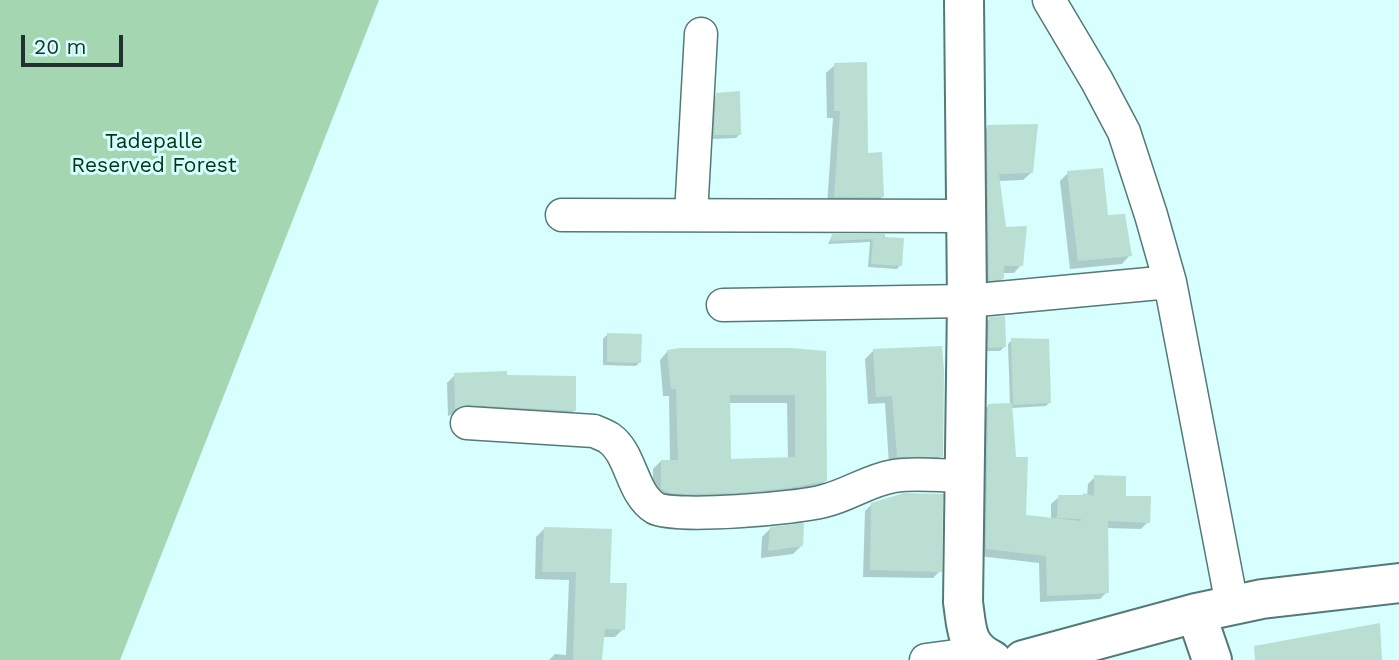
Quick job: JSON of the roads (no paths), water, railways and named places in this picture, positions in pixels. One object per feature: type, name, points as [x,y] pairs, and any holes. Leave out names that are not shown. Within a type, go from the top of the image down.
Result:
[{"type":"street","points":[[964,0],[964,216],[967,301],[963,602],[967,633],[985,657]]},
{"type":"street","points":[[1049,0],[1124,132],[1170,282],[1214,609],[1212,660]]},
{"type":"street","points":[[691,215],[701,34]]},
{"type":"street","points":[[562,215],[964,216]]},
{"type":"street","points":[[723,305],[967,301],[1170,282]]},
{"type":"street","points":[[467,423],[594,431],[610,439],[626,459],[645,499],[657,509],[674,512],[772,509],[826,501],[873,480],[897,475],[963,476]]},
{"type":"street","points":[[1023,660],[1214,609],[1331,589],[1399,583]]},
{"type":"street","points":[[926,660],[985,657]]},
{"type":"park label","name":"Tadepalle Reserved Forest","points":[[154,154]]}]
